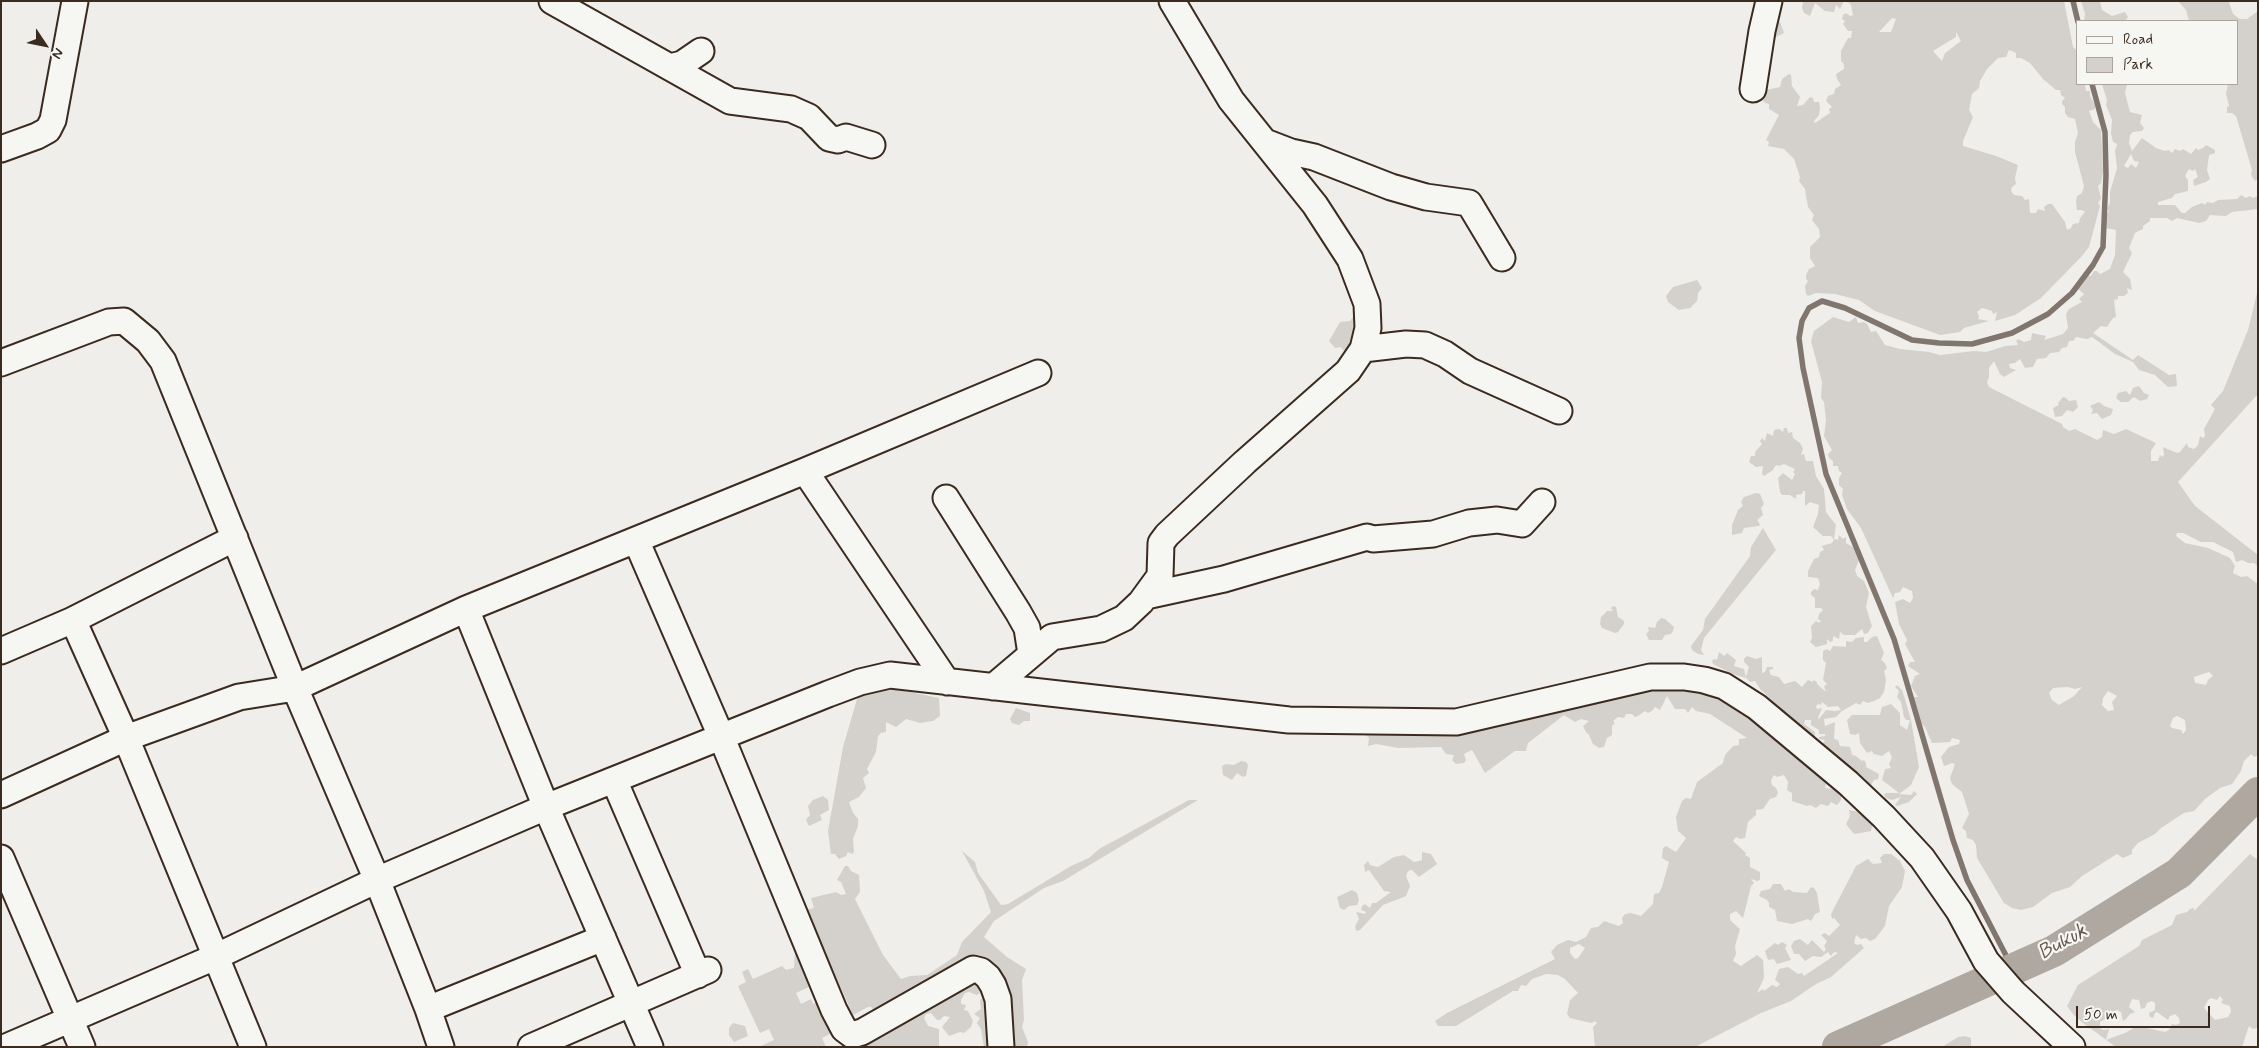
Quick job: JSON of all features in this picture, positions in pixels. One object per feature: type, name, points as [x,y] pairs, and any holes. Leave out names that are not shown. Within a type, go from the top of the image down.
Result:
[{"type":"street","points":[[1,148],[37,136],[48,130],[53,120],[75,1]]},
{"type":"street","points":[[552,1],[730,101],[791,109],[809,117],[830,138],[838,140],[846,137],[872,145]]},
{"type":"street","points":[[993,687],[1052,638],[1101,629],[1124,618],[1146,596],[1160,576],[1161,543],[1167,535],[1245,462],[1348,371],[1363,349],[1368,328],[1367,304],[1350,259],[1315,205],[1231,100],[1172,1]]},
{"type":"street","points":[[1752,89],[1769,1]]},
{"type":"street","points":[[670,66],[682,64],[700,51]]},
{"type":"street","points":[[1265,142],[1291,152],[1314,157],[1391,187],[1426,197],[1469,203],[1502,258]]},
{"type":"street","points":[[1,364],[109,322],[124,321],[135,328],[163,361],[295,688],[377,880],[441,1047]]},
{"type":"street","points":[[1363,349],[1406,344],[1425,345],[1446,354],[1470,371],[1559,411]]},
{"type":"street","points":[[1,795],[126,738],[239,697],[295,688],[466,609],[1038,374]]},
{"type":"street","points":[[805,471],[947,682]]},
{"type":"street","points":[[946,498],[1027,628],[1031,654]]},
{"type":"street","points":[[1146,596],[1224,579],[1367,537],[1432,534],[1468,523],[1497,520],[1522,524],[1542,502]]},
{"type":"street","points":[[1,651],[73,620],[235,538]]},
{"type":"street","points":[[636,540],[721,736],[834,1010],[844,1029],[852,1035],[862,1032],[973,969],[981,971],[988,976],[996,992],[1001,1047]]},
{"type":"street","points":[[466,609],[546,807],[650,1047]]},
{"type":"street","points":[[73,620],[126,738],[253,1047]]},
{"type":"street","points":[[6,1047],[215,957],[377,880],[546,807],[860,682],[890,675],[1289,720],[1456,722],[1650,677],[1684,677],[1724,686],[1757,707],[1848,783],[1922,858],[1959,911],[1986,961],[2036,1015],[2072,1047]]},
{"type":"street","points":[[531,1047],[703,973],[614,780]]},
{"type":"street","points":[[1,858],[82,1047]]},
{"type":"street","points":[[428,1009],[603,938]]},
{"type":"green space","points":[[1805,1],[1844,1],[1840,9],[1836,5],[1834,12],[1825,11],[1815,3],[1810,16],[1804,13],[1802,8]]},
{"type":"green space","points":[[1847,1],[2064,1],[2073,47],[2076,50],[2076,85],[2085,85],[2086,91],[2090,91],[2095,109],[2089,111],[2093,122],[2101,130],[2103,173],[2101,183],[2098,186],[2101,198],[2098,203],[2100,206],[2089,247],[2082,256],[2041,298],[2015,315],[1995,321],[1997,312],[1993,314],[1992,311],[1982,308],[1977,312],[1978,319],[1989,321],[1964,328],[1960,332],[1940,335],[1875,311],[1859,300],[1835,294],[1816,293],[1808,296],[1806,294],[1805,286],[1808,281],[1806,275],[1809,269],[1815,266],[1810,258],[1810,247],[1820,237],[1819,229],[1812,220],[1814,215],[1808,207],[1805,189],[1799,181],[1800,177],[1794,159],[1784,149],[1768,146],[1769,142],[1766,140],[1779,115],[1769,109],[1769,104],[1765,103],[1762,99],[1766,90],[1780,87],[1782,79],[1789,74],[1791,75],[1792,86],[1800,97],[1797,106],[1803,105],[1810,97],[1813,98],[1814,102],[1819,102],[1819,115],[1814,121],[1815,123],[1830,113],[1829,109],[1832,107],[1826,101],[1828,96],[1834,94],[1835,89],[1841,85],[1836,74],[1844,69],[1844,64],[1841,61],[1841,51],[1848,38],[1851,38],[1852,31],[1848,31],[1843,24],[1845,21],[1842,19],[1846,13],[1850,16],[1853,15],[1851,5]],"holes":[[[1892,18],[1896,19],[1891,32],[1879,32]],[[1956,32],[1961,41],[1945,53],[1942,61],[1933,51],[1956,37]],[[2009,50],[2016,53],[2016,58],[2021,58],[2030,63],[2043,79],[2056,90],[2060,90],[2061,95],[2065,98],[2062,101],[2065,113],[2068,117],[2075,119],[2078,133],[2075,142],[2075,152],[2084,186],[2082,193],[2077,196],[2076,202],[2077,210],[2085,212],[2080,218],[2079,223],[2073,224],[2067,230],[2065,222],[2052,204],[2044,207],[2045,211],[2038,209],[2036,213],[2030,213],[2029,199],[2025,200],[2022,196],[2014,195],[2011,191],[2012,187],[2016,184],[2015,178],[2018,165],[1963,146],[1963,141],[1973,117],[1969,110],[1972,94],[1979,88],[1980,81],[1987,69],[1998,58],[2006,57]]]},
{"type":"green space","points":[[2081,1],[2100,1],[2102,10],[2112,16],[2125,12],[2128,17],[2126,20],[2084,20],[2085,14]]},
{"type":"green space","points":[[2178,1],[2229,2],[2233,14],[2240,19],[2247,19],[2258,11],[2258,179],[2255,181],[2251,175],[2252,170],[2236,116],[2232,113],[2227,113],[2227,107],[2229,106],[2226,94],[2228,85],[2239,85],[2239,20],[2189,20],[2186,10]]},
{"type":"green space","points":[[1780,22],[1784,33],[1772,39],[1776,24]]},
{"type":"green space","points":[[2102,85],[2127,85],[2125,93],[2130,112],[2142,115],[2140,123],[2144,128],[2142,131],[2133,132],[2130,135],[2129,143],[2132,151],[2142,138],[2156,148],[2165,151],[2169,150],[2172,153],[2175,149],[2180,151],[2183,149],[2191,154],[2196,148],[2198,150],[2206,145],[2215,150],[2215,153],[2209,155],[2207,170],[2210,179],[2194,186],[2193,180],[2198,177],[2195,169],[2193,171],[2189,169],[2185,176],[2188,180],[2188,191],[2175,194],[2172,198],[2158,202],[2158,205],[2175,205],[2182,213],[2185,213],[2192,207],[2202,203],[2205,205],[2207,202],[2213,203],[2218,200],[2237,199],[2241,195],[2246,198],[2258,196],[2258,209],[2232,212],[2226,216],[2210,215],[2206,221],[2199,223],[2177,218],[2172,221],[2167,218],[2150,218],[2150,221],[2143,226],[2143,229],[2135,233],[2129,248],[2132,253],[2123,272],[2130,279],[2132,290],[2127,288],[2128,293],[2124,296],[2118,296],[2118,299],[2114,300],[2116,317],[2113,318],[2107,327],[2101,326],[2093,333],[2133,360],[2138,355],[2169,375],[2176,374],[2177,386],[2168,387],[2155,375],[2139,370],[2133,362],[2115,354],[2092,337],[2087,339],[2076,337],[2073,341],[2069,341],[2067,347],[2062,348],[2059,352],[2050,353],[2046,358],[2037,359],[2033,367],[2025,368],[2020,359],[2015,363],[2009,364],[2010,368],[2016,370],[2004,377],[2000,374],[1994,361],[1989,368],[1987,382],[1989,387],[2062,424],[2069,431],[2075,429],[2097,440],[2102,437],[2103,430],[2114,434],[2126,429],[2156,443],[2151,451],[2151,461],[2158,461],[2160,455],[2162,457],[2164,455],[2163,447],[2177,453],[2187,443],[2188,447],[2194,449],[2198,445],[2200,436],[2203,438],[2205,436],[2204,429],[2215,409],[2211,405],[2223,391],[2248,330],[2258,289],[2258,394],[2178,482],[2195,506],[2258,555],[2258,566],[2242,560],[2236,562],[2233,552],[2213,542],[2201,542],[2183,533],[2177,533],[2176,536],[2185,543],[2208,548],[2230,558],[2235,566],[2233,573],[2241,577],[2247,576],[2258,584],[2258,755],[2254,757],[2251,754],[2244,761],[2241,771],[2232,784],[2220,788],[2205,799],[2194,811],[2184,813],[2155,834],[2138,843],[2132,850],[2132,854],[2123,858],[2117,854],[2082,876],[2070,887],[2052,893],[2033,907],[2021,910],[2012,908],[2004,903],[1977,858],[1976,845],[1973,840],[1967,838],[1966,831],[1962,828],[1969,814],[1962,792],[1952,784],[1950,778],[1955,764],[1952,763],[1944,766],[1941,757],[1949,747],[1959,744],[1960,740],[1952,738],[1950,742],[1932,743],[1925,727],[1913,711],[1914,697],[1918,697],[1911,686],[1915,676],[1920,674],[1908,666],[1910,662],[1915,662],[1905,644],[1907,640],[1899,624],[1895,602],[1903,599],[1910,603],[1913,598],[1912,591],[1903,587],[1900,592],[1895,593],[1893,598],[1861,528],[1847,509],[1842,495],[1843,489],[1839,485],[1839,478],[1842,473],[1839,471],[1838,466],[1833,466],[1833,461],[1829,458],[1828,454],[1832,450],[1824,436],[1826,420],[1824,402],[1821,398],[1822,382],[1811,341],[1814,331],[1833,317],[1849,322],[1856,317],[1858,323],[1864,322],[1871,332],[1876,331],[1885,345],[1940,355],[1974,351],[1986,352],[2005,346],[2018,345],[2016,341],[2018,339],[2024,342],[2031,340],[2032,333],[2046,336],[2044,340],[2063,334],[2068,328],[2066,314],[2069,309],[2082,302],[2079,299],[2084,294],[2078,287],[2094,271],[2100,274],[2110,269],[2115,255],[2116,230],[2106,228],[2104,217],[2109,211],[2107,209],[2110,203],[2110,192],[2117,168],[2115,151],[2117,144],[2113,142],[2111,133],[2112,120],[2106,105],[2107,100]],"holes":[[[2131,154],[2134,161],[2139,162],[2136,168],[2131,164],[2128,168],[2124,166]],[[2209,672],[2213,676],[2206,685],[2195,683],[2194,677]],[[2068,687],[2075,689],[2082,687],[2074,696],[2059,705],[2052,700],[2049,693],[2053,688]],[[2108,691],[2117,696],[2112,702],[2114,710],[2108,711],[2102,705],[2103,698]],[[2177,716],[2185,720],[2186,730],[2183,734],[2181,730],[2170,726],[2173,718]]]},
{"type":"green space","points":[[1697,280],[1702,288],[1698,293],[1697,301],[1690,308],[1679,310],[1668,302],[1666,296],[1673,287]]},
{"type":"green space","points":[[1353,317],[1364,325],[1349,349],[1335,348],[1329,341],[1340,322],[1350,321]]},
{"type":"green space","points":[[2139,386],[2144,393],[2149,395],[2147,399],[2140,401],[2134,397],[2128,402],[2121,402],[2116,398],[2118,393],[2126,391],[2130,395],[2133,388]]},
{"type":"green space","points":[[2063,397],[2069,401],[2076,400],[2078,407],[2073,412],[2067,410],[2062,416],[2055,417],[2053,408],[2059,405],[2058,403]]},
{"type":"green space","points":[[2099,402],[2113,409],[2111,415],[2102,419],[2097,413],[2091,414],[2093,410],[2090,406]]},
{"type":"green space","points":[[1784,428],[1787,428],[1788,433],[1792,432],[1793,438],[1800,443],[1803,449],[1801,455],[1804,454],[1806,461],[1813,461],[1816,476],[1824,489],[1826,512],[1836,525],[1834,539],[1838,540],[1839,535],[1843,539],[1846,537],[1846,543],[1856,549],[1859,560],[1855,570],[1857,576],[1864,581],[1869,593],[1866,607],[1872,626],[1868,633],[1864,634],[1862,629],[1855,635],[1844,635],[1840,632],[1839,639],[1833,636],[1833,641],[1830,642],[1827,639],[1827,644],[1816,647],[1810,642],[1812,638],[1811,626],[1816,621],[1819,623],[1821,621],[1818,619],[1819,614],[1823,610],[1815,608],[1815,598],[1811,595],[1814,589],[1818,590],[1820,584],[1818,578],[1808,577],[1808,571],[1814,559],[1819,557],[1820,552],[1824,550],[1822,546],[1832,543],[1834,540],[1831,536],[1823,536],[1813,527],[1819,505],[1810,502],[1805,506],[1805,491],[1802,494],[1796,495],[1796,499],[1790,495],[1782,495],[1780,492],[1778,478],[1783,473],[1792,480],[1795,469],[1784,464],[1776,465],[1773,470],[1764,476],[1762,474],[1763,466],[1756,467],[1749,462],[1751,456],[1755,456],[1755,452],[1762,444],[1760,441],[1762,438],[1765,441],[1767,433],[1773,436],[1774,430],[1779,429],[1783,432]]},
{"type":"green space","points":[[1756,493],[1760,494],[1764,504],[1761,508],[1763,515],[1757,520],[1760,524],[1759,526],[1744,528],[1742,533],[1732,535],[1732,525],[1738,510],[1743,506],[1741,502],[1744,497]]},
{"type":"green space","points":[[1763,528],[1776,550],[1704,638],[1701,650],[1704,655],[1698,654],[1692,650],[1691,646],[1703,630],[1705,619],[1750,556],[1751,547]]},
{"type":"green space","points":[[1613,606],[1616,607],[1618,617],[1624,621],[1618,632],[1615,633],[1602,628],[1600,624],[1601,617],[1607,611],[1613,611],[1611,608]]},
{"type":"green space","points":[[1661,618],[1674,627],[1673,631],[1671,634],[1665,635],[1662,640],[1649,640],[1646,634],[1649,631],[1648,627],[1655,628]]},
{"type":"green space","points":[[1877,636],[1884,653],[1881,660],[1887,668],[1884,671],[1886,680],[1884,692],[1880,698],[1874,701],[1868,703],[1863,701],[1860,705],[1856,703],[1836,717],[1824,719],[1825,726],[1835,722],[1834,739],[1838,740],[1840,746],[1850,747],[1852,755],[1862,761],[1864,760],[1866,767],[1879,774],[1878,779],[1874,780],[1871,785],[1863,781],[1836,759],[1834,753],[1822,746],[1825,740],[1819,739],[1819,737],[1825,736],[1825,734],[1819,734],[1819,730],[1811,725],[1811,720],[1805,720],[1804,724],[1815,732],[1815,739],[1761,690],[1755,681],[1750,682],[1746,678],[1713,664],[1712,661],[1714,659],[1717,660],[1719,652],[1724,656],[1727,653],[1736,660],[1734,666],[1744,669],[1746,677],[1749,667],[1744,662],[1744,659],[1747,656],[1756,659],[1762,657],[1762,673],[1765,672],[1767,667],[1773,667],[1773,669],[1769,670],[1771,675],[1779,677],[1784,684],[1795,681],[1802,687],[1808,680],[1813,682],[1813,680],[1826,692],[1824,686],[1827,684],[1823,680],[1826,663],[1823,660],[1823,651],[1827,649],[1830,651],[1833,646],[1846,647],[1846,641],[1852,642],[1856,638],[1864,637],[1864,642],[1867,642],[1872,637]],"holes":[[[1822,702],[1828,707],[1838,706],[1841,710],[1826,710],[1819,719],[1822,708],[1817,709],[1816,706],[1818,704],[1821,705]]]},
{"type":"green space","points":[[1897,685],[1902,690],[1911,720],[1919,767],[1911,785],[1899,794],[1911,795],[1914,791],[1917,794],[1909,802],[1897,806],[1895,805],[1901,797],[1892,800],[1884,795],[1886,793],[1899,793],[1882,780],[1885,769],[1891,768],[1889,764],[1892,757],[1889,751],[1882,756],[1874,754],[1872,751],[1867,753],[1860,743],[1859,733],[1855,735],[1850,734],[1847,720],[1852,715],[1880,715],[1882,707],[1891,704],[1900,713],[1900,725],[1907,730],[1910,720],[1906,720],[1904,717],[1901,702],[1897,697],[1899,691],[1895,687]]},
{"type":"green space","points":[[886,687],[939,698],[940,716],[933,721],[920,723],[906,719],[896,727],[886,722],[886,732],[878,736],[876,752],[867,769],[869,773],[863,778],[866,788],[859,797],[849,802],[853,813],[858,819],[858,826],[853,839],[854,852],[852,854],[848,852],[846,856],[839,859],[835,854],[831,854],[828,831],[843,747],[860,689]]},
{"type":"green space","points":[[1649,687],[1682,687],[1730,702],[1827,781],[1825,788],[1834,789],[1841,793],[1841,800],[1837,805],[1831,802],[1828,806],[1821,804],[1816,808],[1810,805],[1807,806],[1792,801],[1792,793],[1787,790],[1788,782],[1784,775],[1777,777],[1774,775],[1771,780],[1778,793],[1776,797],[1770,799],[1763,809],[1756,810],[1756,815],[1748,822],[1745,838],[1740,839],[1736,837],[1733,841],[1750,858],[1750,867],[1760,872],[1760,880],[1751,879],[1754,883],[1751,886],[1743,918],[1736,911],[1730,914],[1730,920],[1740,929],[1733,961],[1741,966],[1757,955],[1763,960],[1764,978],[1757,993],[1763,989],[1764,991],[1772,985],[1777,987],[1780,984],[1775,980],[1779,969],[1788,967],[1798,974],[1802,973],[1804,976],[1838,953],[1834,952],[1831,956],[1828,952],[1821,957],[1813,956],[1805,961],[1799,954],[1794,954],[1791,946],[1794,941],[1800,939],[1808,945],[1812,940],[1824,952],[1826,949],[1824,946],[1827,941],[1821,935],[1825,933],[1829,936],[1840,925],[1834,918],[1832,919],[1831,914],[1856,866],[1868,859],[1873,864],[1882,863],[1880,858],[1884,854],[1891,854],[1900,861],[1905,871],[1902,887],[1889,906],[1885,926],[1875,939],[1870,941],[1866,938],[1861,939],[1856,935],[1854,943],[1857,945],[1861,944],[1864,948],[1831,977],[1816,984],[1791,1001],[1761,1013],[1695,1047],[1595,1047],[1593,1027],[1597,1023],[1595,1021],[1592,1023],[1570,1018],[1567,1014],[1570,1000],[1578,993],[1565,979],[1558,975],[1546,974],[1532,979],[1526,986],[1521,985],[1518,991],[1513,991],[1456,1026],[1438,1026],[1435,1021],[1447,1013],[1555,959],[1551,952],[1557,945],[1568,940],[1576,942],[1586,937],[1591,928],[1598,927],[1604,921],[1619,926],[1623,923],[1622,918],[1625,914],[1631,913],[1641,916],[1653,904],[1654,894],[1659,893],[1662,887],[1669,862],[1662,858],[1663,848],[1666,846],[1676,852],[1686,838],[1678,831],[1676,817],[1682,801],[1686,798],[1691,799],[1697,782],[1723,763],[1725,755],[1733,746],[1739,745],[1739,739],[1747,738],[1710,714],[1696,711],[1692,707],[1688,713],[1685,709],[1675,709],[1667,696],[1660,710],[1655,707],[1648,713],[1645,711],[1635,717],[1632,714],[1626,714],[1624,718],[1618,717],[1613,721],[1615,723],[1612,726],[1612,735],[1607,738],[1604,747],[1599,748],[1593,744],[1583,726],[1589,721],[1581,719],[1575,722],[1564,715],[1528,743],[1526,751],[1515,751],[1485,773],[1472,750],[1464,754],[1466,760],[1464,763],[1456,764],[1452,760],[1454,755],[1446,754],[1441,747],[1398,748],[1376,744],[1368,746],[1369,738],[1366,735],[1467,728]],"holes":[[[1579,944],[1585,948],[1578,958],[1575,959],[1570,953],[1570,948]]]},
{"type":"green space","points":[[1016,708],[1030,713],[1030,721],[1024,721],[1019,725],[1012,723],[1010,719]]},
{"type":"green space","points":[[1241,761],[1246,762],[1248,765],[1246,776],[1243,777],[1237,773],[1232,780],[1223,775],[1222,766],[1226,764],[1234,765]]},
{"type":"green space","points":[[823,796],[828,800],[829,810],[820,815],[822,820],[809,826],[806,820],[810,815],[808,806],[813,800]]},
{"type":"green space","points":[[1189,800],[1198,800],[1063,881],[1044,888],[994,921],[984,937],[1007,957],[1026,969],[1022,980],[1024,1020],[1022,1027],[1028,1042],[1027,1047],[984,1047],[981,1029],[977,1023],[980,1018],[974,1014],[981,1009],[980,1000],[986,996],[984,989],[977,995],[969,992],[965,993],[961,1000],[961,1004],[966,1005],[964,1010],[968,1011],[973,1021],[971,1027],[964,1033],[960,1032],[949,1036],[942,1027],[950,1017],[944,1016],[937,1020],[931,1013],[926,1014],[924,1018],[928,1026],[939,1029],[939,1047],[859,1047],[865,1045],[861,1035],[875,1011],[868,1007],[853,1015],[806,910],[814,908],[811,898],[836,892],[841,895],[846,894],[841,882],[837,880],[845,866],[848,866],[851,871],[859,875],[860,892],[855,899],[883,955],[901,979],[910,976],[927,975],[957,955],[962,942],[991,912],[984,891],[962,851],[975,862],[978,873],[1001,905],[1008,904],[1071,866],[1089,858],[1099,849]]},
{"type":"green space","points":[[1849,810],[1865,813],[1873,823],[1871,831],[1853,833],[1846,824],[1850,816]]},
{"type":"green space","points":[[1422,852],[1431,854],[1437,864],[1419,877],[1412,870],[1408,871],[1406,876],[1410,886],[1406,896],[1383,905],[1360,930],[1356,931],[1355,926],[1359,919],[1356,912],[1365,914],[1366,912],[1361,910],[1362,906],[1365,904],[1370,908],[1372,903],[1376,903],[1391,892],[1384,891],[1369,870],[1365,872],[1364,865],[1368,861],[1370,865],[1378,867],[1394,857],[1404,855],[1414,862],[1419,861],[1422,860]]},
{"type":"green space","points":[[2250,854],[2258,860],[2258,1024],[2257,1028],[2253,1029],[2249,1026],[2242,1047],[2116,1047],[2106,1040],[2083,1023],[2073,1014],[2067,1006],[2078,985],[2139,946],[2142,940],[2172,925],[2176,915],[2194,908],[2194,911]],"holes":[[[2220,996],[2223,1000],[2221,1003],[2230,1006],[2231,1012],[2228,1017],[2215,1020],[2204,1008],[2211,998],[2217,1000]],[[2132,999],[2139,1000],[2141,1009],[2145,1008],[2147,1003],[2152,1001],[2155,1003],[2155,1010],[2149,1013],[2150,1017],[2153,1018],[2157,1012],[2168,1020],[2170,1016],[2175,1014],[2179,1018],[2180,1023],[2172,1024],[2169,1030],[2165,1032],[2137,1026],[2106,1040],[2109,1029],[2103,1030],[2100,1028],[2100,1022],[2107,1018],[2108,1014],[2117,1010],[2121,1012],[2123,1021],[2126,1019],[2135,1012],[2129,1007]]]},
{"type":"green space","points":[[1773,884],[1781,884],[1785,891],[1789,889],[1793,892],[1807,893],[1811,887],[1814,888],[1817,893],[1820,912],[1815,914],[1811,921],[1808,919],[1792,924],[1777,921],[1775,910],[1769,907],[1767,900],[1759,896],[1761,891],[1770,889]]},
{"type":"green space","points":[[1352,890],[1357,893],[1359,900],[1357,905],[1349,906],[1344,910],[1340,908],[1337,897]]},
{"type":"green space","points":[[790,933],[813,985],[796,993],[801,1004],[811,999],[813,1004],[820,1000],[834,1032],[822,1038],[826,1047],[759,1047],[774,1040],[769,1029],[760,1033],[738,986],[746,982],[742,972],[748,969],[753,979],[782,966],[786,970],[794,968],[795,951],[787,935]]},
{"type":"green space","points":[[1782,942],[1787,945],[1785,948],[1791,960],[1777,964],[1774,959],[1768,960],[1765,951],[1775,943],[1778,945]]},
{"type":"green space","points":[[733,1023],[745,1026],[748,1036],[734,1042],[729,1035],[729,1028]]},
{"type":"green space","points":[[1965,1036],[1971,1038],[1971,1047],[1942,1047],[1958,1037]]},
{"type":"waterway","points":[[2073,1],[2078,20]]},
{"type":"waterway","points":[[2013,969],[1967,880],[1953,840],[1894,639],[1826,474],[1803,368],[1799,338],[1802,321],[1809,308],[1822,301],[1845,308],[1912,340],[1939,343],[1972,344],[2012,333],[2048,314],[2072,293],[2093,265],[2103,247],[2106,175],[2105,132],[2092,85]]},
{"type":"waterway","name":"Bukuk","points":[[1838,1047],[2054,951],[2179,873],[2258,793]]}]
